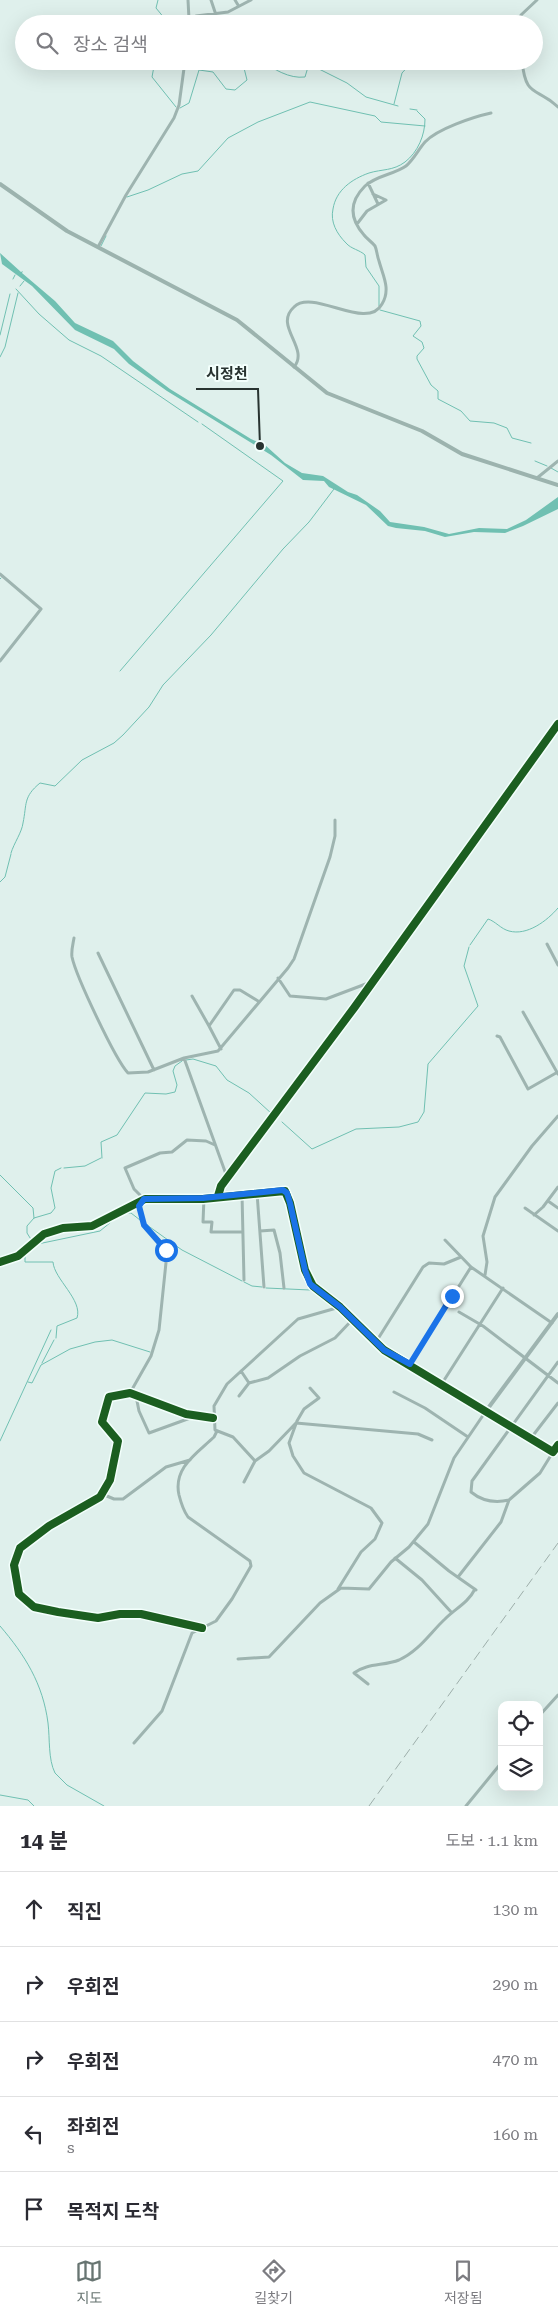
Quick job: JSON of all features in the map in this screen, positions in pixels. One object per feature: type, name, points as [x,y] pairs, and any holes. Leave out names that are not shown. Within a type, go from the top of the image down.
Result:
[{"type":"main road","points":[[0,184],[67,231],[234,318],[318,387],[334,396],[422,431],[462,454],[558,485]]},
{"type":"street","points":[[188,0],[189,15]]},
{"type":"street","points":[[211,0],[216,15],[228,12],[238,5],[251,0]]},
{"type":"street","points":[[236,0],[238,5]]},
{"type":"street","points":[[522,15],[537,0]]},
{"type":"street","points":[[98,247],[126,195],[174,118],[179,105],[184,70]]},
{"type":"street","points":[[523,70],[528,87],[558,107]]},
{"type":"street","points":[[294,367],[298,352],[287,323],[294,306],[302,302],[311,302],[343,311],[371,313],[378,310],[383,303],[387,286],[376,250],[352,216],[352,204],[375,178],[399,170],[413,160],[426,141],[439,133],[490,113]]},
{"type":"street","points":[[368,184],[378,204]]},
{"type":"street","points":[[357,225],[367,211],[386,200],[373,194]]},
{"type":"street","points":[[536,478],[558,461]]},
{"type":"street","points":[[0,574],[41,609],[0,660]]},
{"type":"street","points":[[218,1196],[227,1178],[558,724]]},
{"type":"street","points":[[74,938],[72,954],[77,971],[125,1069],[131,1073],[154,1070],[184,1058],[221,1049],[258,1001],[291,964],[308,921],[334,842],[335,820]]},
{"type":"street","points":[[546,944],[558,965]]},
{"type":"street","points":[[98,953],[154,1070]]},
{"type":"street","points":[[278,978],[290,996],[322,1000],[371,982]]},
{"type":"street","points":[[209,1026],[234,990],[240,990],[258,1001]]},
{"type":"street","points":[[192,996],[221,1049]]},
{"type":"street","points":[[496,1036],[500,1037],[528,1089],[557,1073],[522,1012]]},
{"type":"street","points":[[184,1058],[227,1178]]},
{"type":"street","points":[[485,1275],[487,1262],[483,1236],[495,1197],[532,1146],[558,1116]]},
{"type":"street","points":[[144,1199],[134,1189],[125,1168],[160,1153],[172,1152],[187,1140],[206,1141],[215,1145]]},
{"type":"street","points":[[534,1215],[548,1201],[558,1186]]},
{"type":"street","points":[[0,1262],[18,1256],[35,1240],[49,1232],[92,1226],[140,1203],[144,1199],[204,1198],[280,1190],[287,1193],[309,1281],[353,1318],[384,1350],[553,1452]]},
{"type":"street","points":[[257,1193],[264,1287]]},
{"type":"street","points":[[242,1194],[244,1280]]},
{"type":"street","points":[[204,1198],[203,1222],[212,1222],[211,1232],[242,1232]]},
{"type":"street","points":[[548,1201],[558,1208]]},
{"type":"street","points":[[130,1393],[150,1356],[158,1330],[167,1253],[164,1246],[143,1223],[140,1203]]},
{"type":"street","points":[[525,1208],[558,1231]]},
{"type":"street","points":[[260,1231],[274,1230],[280,1253],[284,1288]]},
{"type":"street","points":[[445,1240],[471,1267],[552,1322]]},
{"type":"street","points":[[376,1342],[423,1267],[429,1263],[444,1264],[461,1256]]},
{"type":"street","points":[[410,1364],[471,1267]]},
{"type":"street","points":[[441,1385],[503,1288]]},
{"type":"street","points":[[134,1743],[162,1711],[192,1633],[213,1624],[226,1607],[251,1564],[201,1528],[184,1512],[177,1483],[180,1472],[214,1438],[216,1431],[213,1418],[218,1397],[241,1371],[296,1321],[330,1308],[340,1307]]},
{"type":"street","points":[[459,1312],[479,1324],[558,1383]]},
{"type":"street","points":[[338,1589],[369,1589],[395,1558],[414,1542],[428,1524],[450,1465],[468,1437],[558,1314]]},
{"type":"street","points":[[240,1396],[249,1383],[268,1378],[300,1356],[335,1338],[353,1318]]},
{"type":"street","points":[[509,1500],[487,1500],[471,1492],[472,1481],[558,1362]]},
{"type":"street","points":[[241,1371],[249,1383]]},
{"type":"street","points":[[238,1659],[269,1657],[320,1603],[338,1589],[361,1552],[375,1539],[382,1523],[371,1508],[302,1472],[293,1456],[289,1443],[296,1424],[304,1409],[319,1398],[310,1388]]},
{"type":"street","points":[[394,1392],[425,1408],[468,1437]]},
{"type":"street","points":[[202,1628],[141,1614],[120,1614],[98,1618],[34,1607],[19,1594],[14,1565],[22,1546],[49,1526],[93,1502],[102,1494],[110,1480],[118,1441],[103,1425],[104,1412],[109,1397],[130,1393],[194,1416],[213,1418]]},
{"type":"street","points":[[136,1396],[139,1411],[149,1433],[194,1416]]},
{"type":"street","points":[[531,1438],[558,1403]]},
{"type":"street","points":[[296,1424],[418,1434],[432,1440]]},
{"type":"street","points":[[244,1482],[255,1461],[270,1451],[296,1424]]},
{"type":"street","points":[[216,1431],[233,1437],[255,1461]]},
{"type":"street","points":[[458,1578],[501,1522],[509,1500],[540,1473],[558,1445]]},
{"type":"street","points":[[102,1494],[114,1499],[123,1499],[166,1467],[191,1460]]},
{"type":"street","points":[[368,1684],[354,1673],[366,1667],[397,1661],[409,1654],[452,1613],[467,1602],[476,1589],[458,1578],[414,1542]]},
{"type":"street","points":[[395,1558],[422,1580],[452,1613]]},
{"type":"street","points":[[543,1712],[558,1695]]},
{"type":"street","points":[[466,1806],[498,1767]]},
{"type":"shaded area","points":[[0,253],[21,272],[23,271],[22,273],[55,301],[75,323],[113,341],[133,361],[170,389],[251,439],[265,445],[285,463],[302,473],[323,476],[348,492],[357,495],[380,511],[390,522],[424,527],[449,534],[479,528],[507,529],[526,520],[558,497],[558,509],[505,533],[474,532],[445,537],[425,531],[388,526],[366,505],[329,487],[324,481],[303,480],[271,455],[167,391],[129,364],[114,349],[75,330],[32,286],[2,264]]},
{"type":"waterway","points":[[158,0],[156,8],[162,15]]},
{"type":"waterway","points":[[153,70],[152,77],[176,107]]},
{"type":"waterway","points":[[180,108],[189,103],[199,70]]},
{"type":"waterway","points":[[199,70],[213,72],[226,89],[235,90],[247,80],[244,70]]},
{"type":"waterway","points":[[276,70],[299,77],[305,77],[307,70]]},
{"type":"waterway","points":[[321,70],[347,83],[366,97],[398,106]]},
{"type":"waterway","points":[[394,104],[402,73],[405,70]]},
{"type":"waterway","points":[[127,197],[148,190],[182,174],[198,171],[228,138],[258,122],[310,102],[375,116],[381,122],[425,126]]},
{"type":"waterway","points":[[410,109],[417,110]]},
{"type":"waterway","points":[[379,306],[379,286],[366,267],[365,255],[348,245],[340,236],[333,223],[332,214],[338,196],[351,182],[369,173],[396,167],[410,158],[420,143],[425,125],[425,119],[417,111]]},
{"type":"waterway","points":[[101,246],[106,236]]},
{"type":"waterway","points":[[13,279],[15,275]]},
{"type":"waterway","points":[[20,286],[24,281]]},
{"type":"waterway","points":[[16,289],[39,314],[69,340],[101,356],[198,422]]},
{"type":"waterway","points":[[0,357],[5,347],[18,293]]},
{"type":"waterway","points":[[0,335],[10,294]]},
{"type":"waterway","points":[[380,310],[420,321],[421,326],[413,336],[422,342],[424,348],[417,356],[417,359],[431,385],[438,391],[438,399],[461,411],[470,421],[494,423],[507,428],[512,438],[531,443]]},
{"type":"waterway","points":[[120,671],[283,481],[202,424]]},
{"type":"waterway","points":[[535,461],[547,466]]},
{"type":"waterway","points":[[551,468],[558,472]]},
{"type":"waterway","points":[[11,853],[22,826],[28,797],[31,792],[40,783],[55,786],[82,760],[114,743],[123,735],[149,707],[163,685],[211,635],[283,549],[309,522],[334,489]]},
{"type":"waterway","points":[[0,882],[5,877],[11,854]]},
{"type":"waterway","points":[[470,945],[488,919],[506,930],[523,931],[536,926],[558,908]]},
{"type":"waterway","points":[[282,1122],[312,1149],[356,1129],[399,1127],[418,1122],[424,1112],[428,1064],[478,1006],[464,966],[469,947]]},
{"type":"waterway","points":[[186,1060],[193,1059],[216,1066],[227,1080],[249,1093],[272,1114]]},
{"type":"waterway","points":[[102,1158],[101,1142],[117,1135],[145,1093],[166,1094],[175,1092],[177,1085],[173,1071],[175,1066],[182,1061]]},
{"type":"waterway","points":[[64,1168],[85,1166],[101,1158]]},
{"type":"waterway","points":[[32,1241],[27,1233],[27,1226],[34,1218],[51,1213],[55,1208],[51,1188],[55,1171],[61,1168]]},
{"type":"waterway","points":[[0,1175],[33,1208],[34,1218]]},
{"type":"waterway","points":[[33,1245],[100,1231],[122,1213],[131,1213],[140,1220]]},
{"type":"waterway","points":[[147,1225],[182,1250],[242,1281]]},
{"type":"waterway","points":[[25,1252],[25,1262],[53,1262],[58,1275],[76,1304],[77,1318],[57,1326],[56,1338]]},
{"type":"waterway","points":[[244,1282],[252,1286],[262,1287]]},
{"type":"waterway","points":[[266,1288],[310,1290],[323,1296]]},
{"type":"waterway","points":[[0,1441],[51,1330]]},
{"type":"waterway","points":[[42,1363],[54,1340]]},
{"type":"waterway","points":[[28,1382],[32,1383],[41,1365],[70,1349],[95,1342],[112,1340],[150,1352]]},
{"type":"waterway","points":[[0,1626],[25,1659],[42,1695],[48,1723],[50,1755],[55,1773],[67,1785],[104,1806]]},
{"type":"waterway","points":[[0,1795],[28,1800],[34,1806]]},
{"type":"railway","points":[[369,1806],[558,1543]]},
{"type":"cycle path","points":[[218,1196],[221,1186],[354,1008],[558,724]]},
{"type":"cycle path","points":[[0,1262],[18,1256],[44,1234],[63,1228],[92,1226],[145,1199],[203,1199],[285,1191],[290,1203],[305,1270],[313,1286],[340,1307],[384,1350],[553,1452],[558,1445]]},
{"type":"cycle path","points":[[202,1628],[141,1614],[120,1614],[98,1618],[34,1607],[19,1594],[14,1565],[20,1548],[49,1526],[100,1497],[110,1480],[118,1441],[102,1422],[109,1397],[130,1393],[186,1414],[213,1418]]},
{"type":"place","name":"시정천","points":[[260,446]]},
{"type":"route","points":[[166,1250],[146,1229],[143,1223],[139,1206],[144,1199],[203,1198],[283,1190],[287,1193],[290,1203],[303,1264],[309,1281],[353,1318],[384,1350],[410,1364],[452,1296]]}]
